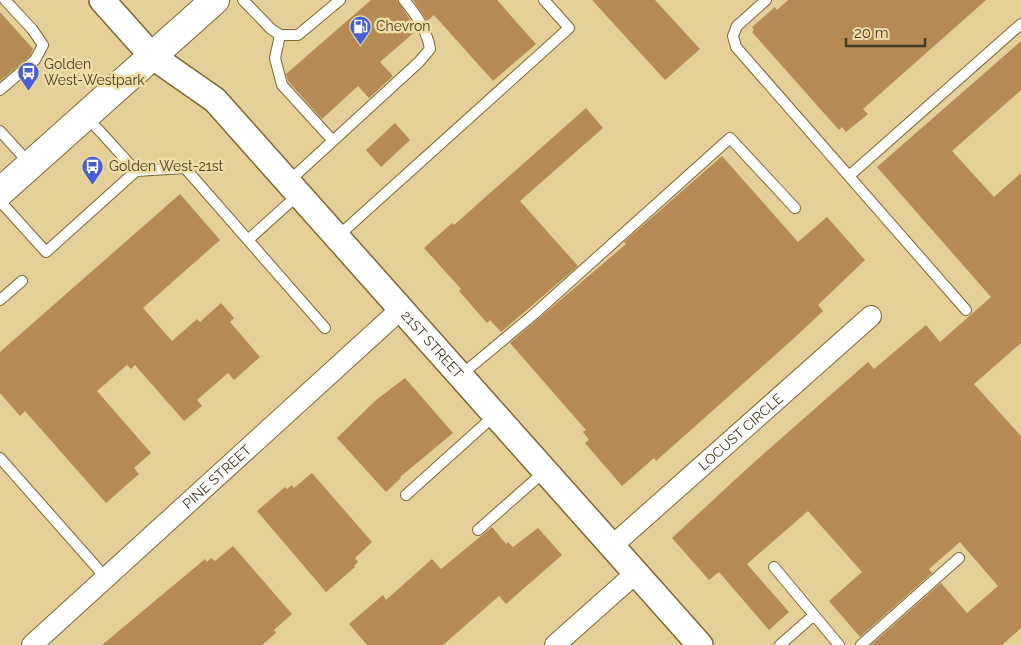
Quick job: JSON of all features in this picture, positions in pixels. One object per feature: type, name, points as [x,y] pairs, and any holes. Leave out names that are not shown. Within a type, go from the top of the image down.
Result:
[{"type":"main road","points":[[0,192],[215,0]]},
{"type":"street","name":"21ST STREET","points":[[102,0],[152,56],[215,100],[700,645]]},
{"type":"street","name":"PINE STREET","points":[[32,645],[401,309]]},
{"type":"street","name":"LOCUST CIRCLE","points":[[612,546],[871,316]]},
{"type":"street","points":[[555,645],[636,573]]},
{"type":"lane","points":[[0,90],[34,60],[43,45],[32,29],[5,0]]},
{"type":"lane","points":[[243,0],[271,29],[280,35],[298,35],[340,0]]},
{"type":"lane","points":[[248,240],[333,142],[419,62],[430,49],[428,38],[415,14],[404,0]]},
{"type":"lane","points":[[337,237],[569,28],[544,0]]},
{"type":"lane","points":[[766,0],[737,26],[733,36],[736,47],[966,310]]},
{"type":"lane","points":[[849,176],[1021,24]]},
{"type":"lane","points":[[280,35],[275,58],[282,85],[333,142]]},
{"type":"lane","points":[[86,115],[136,171]]},
{"type":"lane","points":[[0,132],[31,164]]},
{"type":"lane","points":[[460,376],[533,315],[730,138],[795,208]]},
{"type":"lane","points":[[0,201],[46,252],[136,171],[185,168],[325,328]]},
{"type":"lane","points":[[0,299],[22,281]]},
{"type":"lane","points":[[406,496],[495,415]]},
{"type":"lane","points":[[0,458],[106,578]]},
{"type":"lane","points":[[478,530],[544,471]]},
{"type":"lane","points":[[861,645],[959,558]]},
{"type":"lane","points":[[774,567],[839,645]]},
{"type":"lane","points":[[780,645],[814,615]]},
{"type":"building","name":"Chevron","points":[[371,0],[397,0],[417,30],[380,62],[393,76],[369,98],[358,86],[322,119],[288,81],[286,74]]},
{"type":"building","points":[[413,0],[497,0],[536,44],[493,81],[434,15],[427,21]]},
{"type":"building","points":[[592,0],[655,0],[700,49],[665,80]]},
{"type":"building","points":[[788,0],[986,0],[863,109],[868,114],[846,132],[842,127],[839,130],[752,32],[754,30],[752,27],[775,7],[777,10]]},
{"type":"building","points":[[0,12],[33,49],[30,56],[0,81]]},
{"type":"building","points":[[1021,41],[1021,90],[952,151],[994,197],[1021,173],[1021,343],[974,384],[1021,436],[1021,628],[1002,645],[871,645],[941,583],[967,613],[998,586],[960,542],[929,569],[932,573],[860,637],[829,601],[862,572],[808,511],[747,564],[789,612],[769,630],[719,572],[709,580],[672,538],[751,465],[868,362],[874,369],[926,325],[940,342],[991,297],[877,167]]},
{"type":"building","points":[[586,108],[603,128],[520,201],[578,266],[501,332],[490,320],[487,323],[459,291],[461,289],[424,248],[452,223],[454,225]]},
{"type":"building","points":[[395,123],[410,140],[381,167],[366,150]]},
{"type":"building","points":[[722,156],[798,242],[827,217],[865,260],[818,305],[823,311],[792,340],[656,461],[654,458],[622,486],[585,443],[589,440],[583,432],[586,430],[510,343],[626,244],[624,242]]},
{"type":"building","points":[[180,194],[220,240],[143,308],[172,341],[197,319],[200,322],[221,303],[234,318],[230,322],[260,357],[234,380],[228,373],[197,400],[202,406],[184,421],[135,365],[131,369],[127,365],[97,391],[151,453],[134,468],[139,474],[106,503],[25,411],[20,416],[0,393],[0,352]]},
{"type":"building","points":[[405,378],[453,433],[400,477],[386,492],[337,438],[376,400]]},
{"type":"building","points":[[312,473],[372,542],[355,558],[358,562],[355,567],[326,592],[257,511],[285,487],[287,489],[292,485],[294,488]]},
{"type":"building","points":[[492,527],[506,544],[508,542],[513,547],[538,528],[562,555],[506,604],[499,596],[443,645],[367,645],[349,624],[383,595],[386,600],[432,559],[441,569]]},
{"type":"building","points":[[233,546],[292,614],[274,630],[276,633],[262,645],[102,645],[205,559],[207,562],[211,558],[215,561]]},
{"type":"place","name":"Chevron","points":[[360,45]]},
{"type":"place","name":"Golden West-Westpark","points":[[28,91]]},
{"type":"place","name":"Golden West-21st","points":[[93,185]]}]
